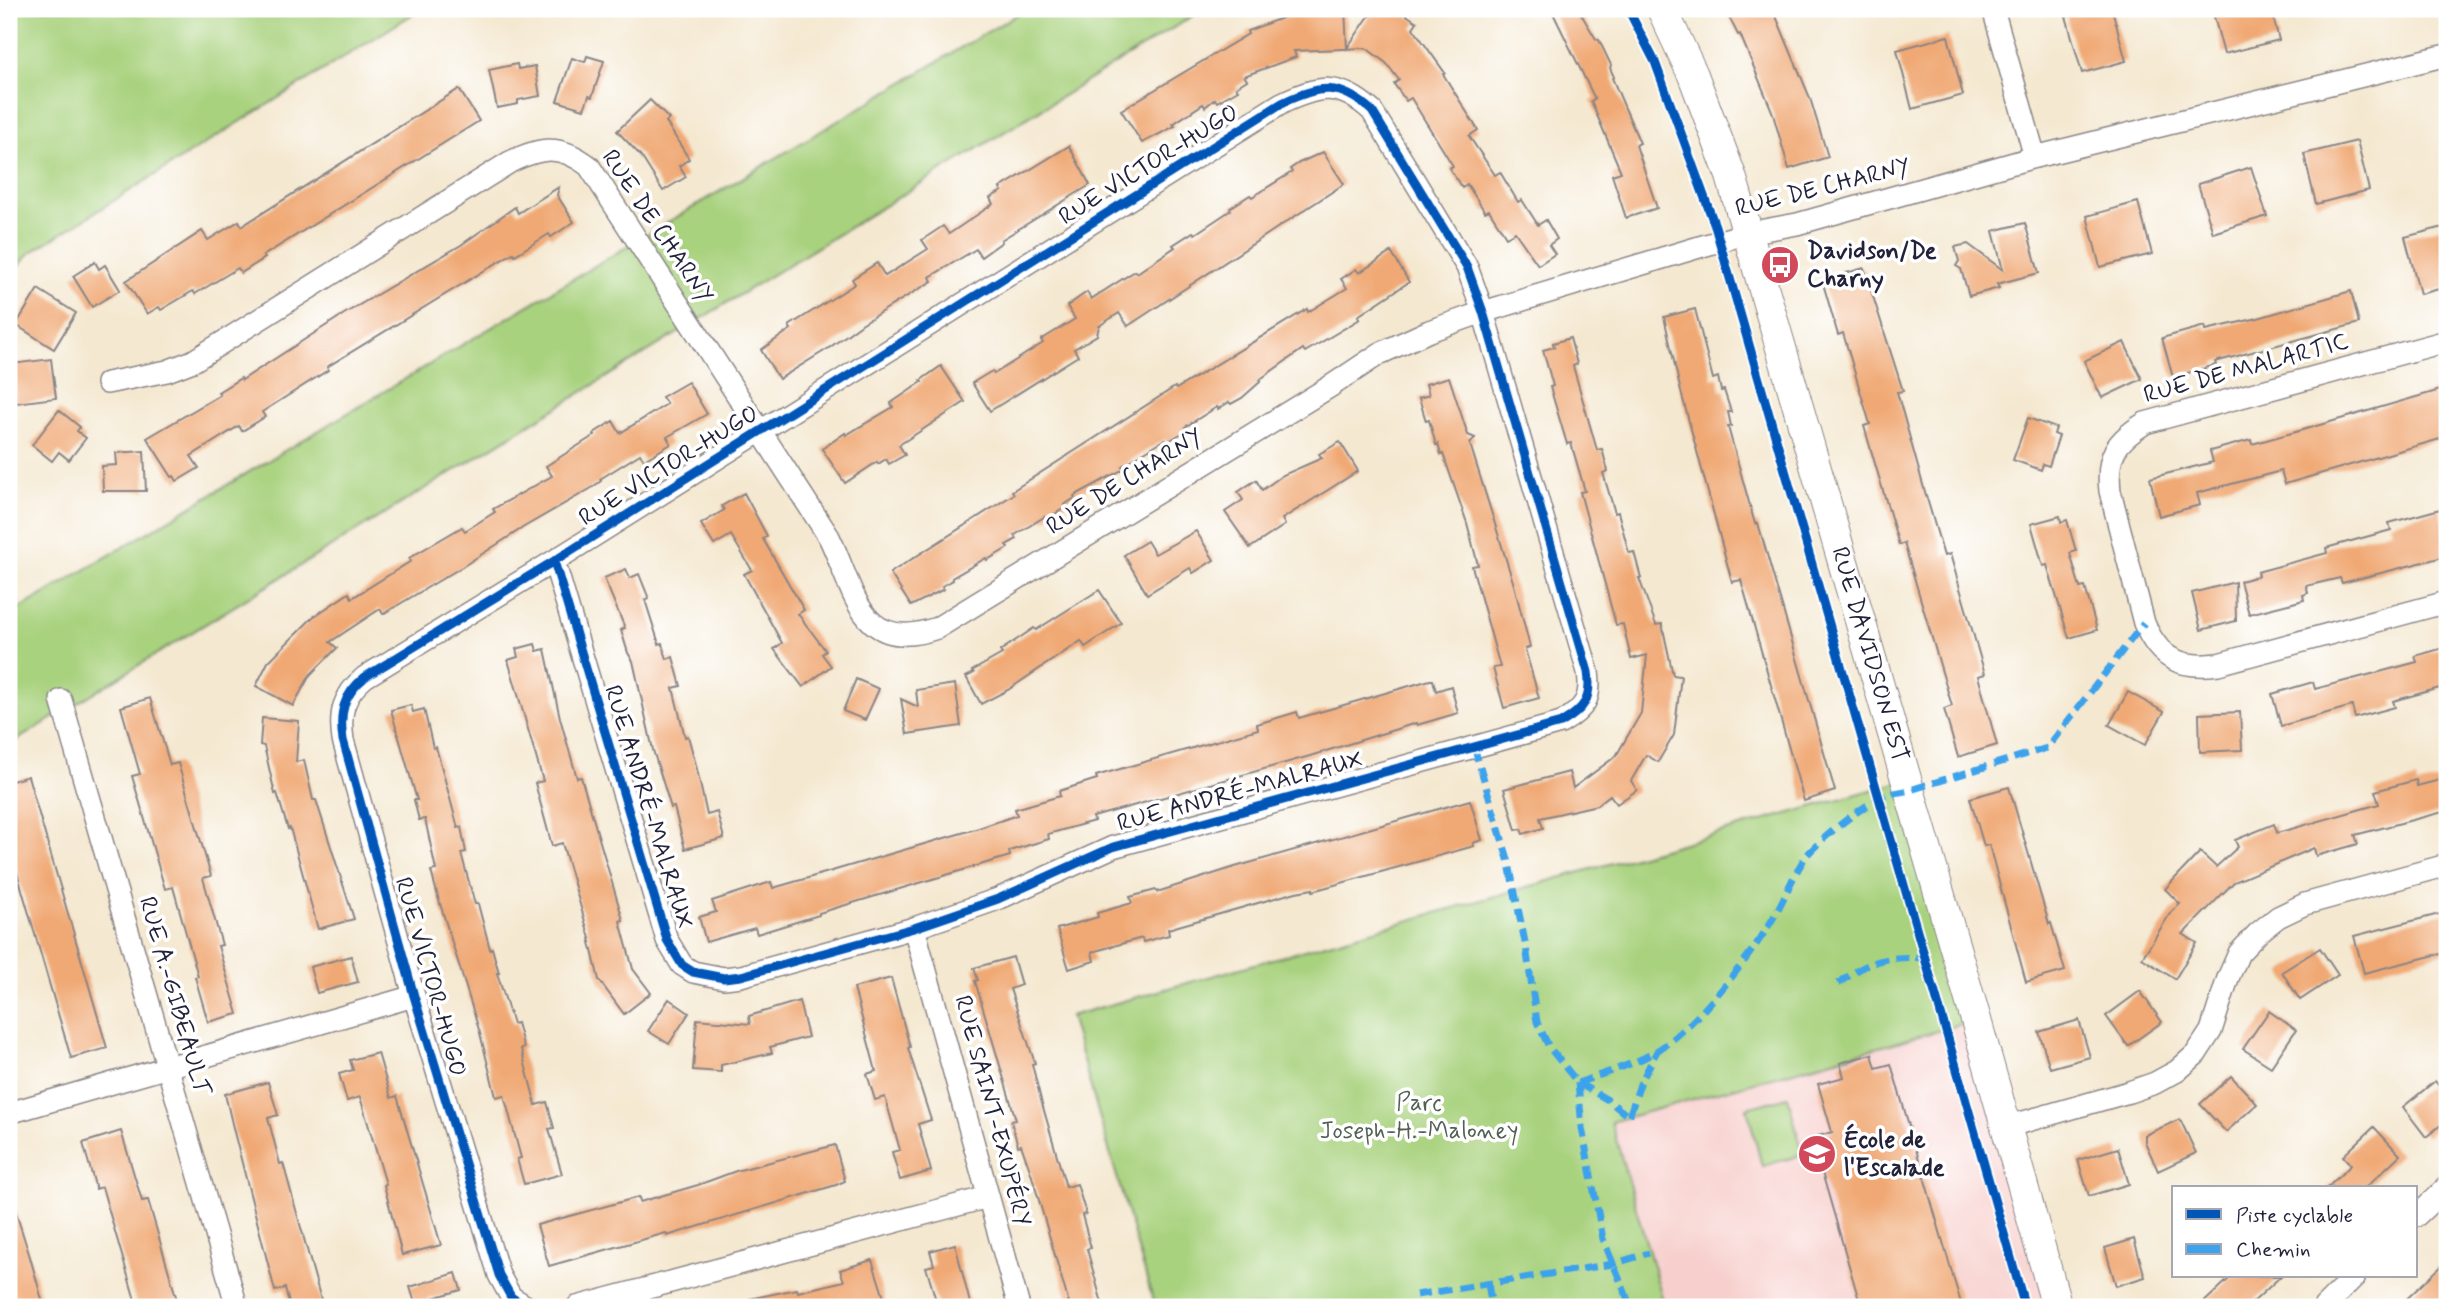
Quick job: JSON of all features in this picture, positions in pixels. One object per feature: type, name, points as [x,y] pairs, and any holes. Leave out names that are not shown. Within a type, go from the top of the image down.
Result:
[{"type":"street","name":"RUE DAVIDSON EST","points":[[1662,9],[1714,127],[1748,233],[2057,1307]]},
{"type":"street","points":[[1993,9],[2035,157]]},
{"type":"street","name":"RUE DE CHARNY","points":[[107,383],[167,371],[193,360],[510,162],[529,153],[553,149],[573,154],[589,166],[829,537],[857,604],[869,620],[883,631],[899,635],[918,635],[937,628],[1379,354],[1429,331],[1483,312],[1748,233],[1797,224],[2035,157],[2447,55]]},
{"type":"street","name":"RUE VICTOR-HUGO","points":[[527,1307],[511,1297],[499,1275],[414,996],[343,740],[341,718],[345,698],[365,677],[1282,103],[1303,93],[1339,89],[1357,97],[1372,111],[1467,267],[1483,312]]},
{"type":"street","name":"RUE ANDRÉ-MALRAUX","points":[[554,561],[667,940],[682,965],[693,972],[707,976],[741,976],[914,929],[998,899],[1113,847],[1561,723],[1579,710],[1585,704],[1590,689],[1588,672],[1483,312]]},
{"type":"street","name":"RUE DE MALARTIC","points":[[2447,341],[2145,423],[2124,435],[2113,452],[2108,470],[2110,491],[2144,623],[2151,639],[2162,652],[2178,662],[2197,667],[2218,664],[2447,602]]},
{"type":"street","name":"RUE A.-GIBEAULT","points":[[61,700],[237,1307]]},
{"type":"street","points":[[2006,1127],[2129,1092],[2155,1083],[2177,1071],[2196,1054],[2211,1031],[2239,953],[2278,917],[2305,904],[2447,865]]},
{"type":"street","name":"RUE SAINT-EXUPÉRY","points":[[914,929],[1019,1307]]},
{"type":"street","points":[[9,1113],[414,996]]},
{"type":"street","points":[[2418,1214],[2447,1187]]},
{"type":"street","points":[[577,1307],[988,1197]]},
{"type":"street","points":[[2324,1307],[2353,1278]]},
{"type":"shaded area","name":"École de l'Escalade","points":[[1976,1020],[2057,1307],[1665,1307],[1611,1122]]},
{"type":"green space","points":[[9,9],[421,9],[30,253],[9,276]]},
{"type":"green space","points":[[1026,9],[1204,9],[9,745],[9,572],[19,609]]},
{"type":"green space","name":"Parc Joseph-H.-Maloney","points":[[1907,780],[1976,1020],[1611,1122],[1665,1307],[1155,1307],[1070,1016]]},
{"type":"green space","points":[[1788,1097],[1803,1155],[1762,1166],[1747,1108]]},
{"type":"building","points":[[1306,9],[1345,9],[1347,48],[1374,9],[1397,9],[1417,22],[1413,28],[1445,73],[1443,74],[1478,130],[1469,136],[1495,175],[1500,172],[1518,202],[1522,200],[1538,225],[1546,220],[1557,239],[1549,245],[1555,254],[1538,265],[1515,232],[1506,237],[1489,210],[1485,212],[1467,184],[1462,188],[1449,168],[1453,166],[1411,98],[1406,101],[1394,84],[1399,80],[1386,63],[1366,48],[1294,51],[1296,57],[1244,76],[1247,80],[1236,87],[1238,90],[1217,102],[1215,99],[1205,107],[1203,104],[1173,124],[1175,126],[1142,143],[1121,110],[1248,34],[1247,31]]},
{"type":"building","points":[[1551,9],[1578,9],[1599,40],[1640,143],[1636,145],[1657,208],[1626,218],[1612,175],[1621,172],[1591,101],[1595,99]]},
{"type":"building","points":[[1725,9],[1773,9],[1810,98],[1828,157],[1789,169],[1772,111],[1740,34],[1738,35]]},
{"type":"building","points":[[2092,9],[2112,9],[2126,61],[2082,73],[2066,16]]},
{"type":"building","points":[[2212,9],[2271,9],[2279,40],[2224,54]]},
{"type":"building","points":[[1948,36],[1963,95],[1912,109],[1897,50]]},
{"type":"building","points":[[587,56],[604,61],[592,97],[589,96],[584,109],[557,101],[572,58],[585,62]]},
{"type":"building","points":[[517,64],[518,69],[535,66],[540,96],[497,108],[489,70]]},
{"type":"building","points":[[459,89],[479,121],[263,256],[265,258],[241,273],[238,268],[195,294],[193,291],[161,310],[159,307],[147,314],[126,281],[202,231],[208,240],[239,221],[242,226]]},
{"type":"building","points":[[650,100],[669,119],[666,122],[689,159],[679,166],[686,177],[663,191],[641,156],[617,131]]},
{"type":"building","points":[[2357,141],[2369,190],[2316,204],[2304,154]]},
{"type":"building","points":[[1069,146],[1090,185],[1001,240],[1002,242],[981,257],[976,249],[930,277],[932,281],[779,379],[761,350],[791,329],[789,326],[855,284],[852,279],[877,263],[885,276],[928,249],[922,240],[943,226],[949,234],[993,204],[990,198],[1002,191],[1000,188]]},
{"type":"building","points":[[1323,152],[1344,184],[1128,326],[1119,313],[1099,326],[1097,335],[1074,349],[1078,356],[990,411],[972,383],[992,371],[994,374],[1075,319],[1067,306],[1087,292],[1091,299],[1135,271],[1137,273],[1175,247],[1173,245],[1193,232],[1195,234],[1250,195],[1252,197],[1292,172],[1290,169],[1299,163]]},
{"type":"building","points":[[2251,167],[2267,216],[2213,233],[2198,184]]},
{"type":"building","points":[[559,187],[557,195],[574,222],[551,237],[549,234],[515,255],[513,253],[327,367],[328,370],[262,412],[265,417],[242,431],[239,426],[191,456],[199,468],[177,481],[172,477],[147,438],[220,395],[218,392],[241,378],[242,380],[344,314],[461,245],[515,207],[518,213]]},
{"type":"building","points":[[2138,202],[2152,254],[2100,267],[2087,216]]},
{"type":"building","points":[[2025,223],[2039,273],[1997,284],[1999,288],[1969,296],[1961,269],[1956,266],[1959,261],[1955,247],[1968,244],[2003,270],[1993,231]]},
{"type":"building","points":[[2447,226],[2447,287],[2420,294],[2405,237]]},
{"type":"building","points":[[1391,252],[1409,282],[1358,316],[1360,319],[1305,352],[1303,349],[1259,380],[1260,382],[1242,398],[1218,409],[1217,407],[1185,427],[1187,430],[1167,442],[1165,439],[1122,466],[1124,469],[1074,496],[1075,498],[1064,505],[1066,507],[1015,535],[1017,539],[1006,545],[1008,548],[952,578],[953,580],[942,586],[944,589],[911,606],[890,573],[1175,387],[1176,389],[1307,309],[1308,312],[1347,288],[1341,279],[1356,269],[1359,273]]},
{"type":"building","points":[[95,262],[99,269],[105,265],[120,290],[92,307],[73,276]]},
{"type":"building","points":[[1864,268],[1903,391],[1897,392],[1944,556],[1950,554],[1985,674],[1978,676],[1997,745],[1958,757],[1944,709],[1952,706],[1904,543],[1899,545],[1871,450],[1864,426],[1870,424],[1843,333],[1838,335],[1822,280]]},
{"type":"building","points":[[38,289],[76,313],[54,349],[16,325]]},
{"type":"building","points":[[2351,291],[2359,323],[2215,362],[2216,365],[2173,377],[2162,338],[2205,326],[2206,330],[2258,318]]},
{"type":"building","points":[[1695,309],[1713,379],[1718,377],[1731,412],[1728,412],[1731,426],[1728,427],[1835,791],[1804,801],[1741,580],[1732,582],[1680,388],[1664,317]]},
{"type":"building","points":[[1570,338],[1577,364],[1573,366],[1597,450],[1602,449],[1608,471],[1603,473],[1615,513],[1618,512],[1629,553],[1634,552],[1639,578],[1656,625],[1662,624],[1673,675],[1681,676],[1674,735],[1658,762],[1646,755],[1631,781],[1637,790],[1617,804],[1610,795],[1597,805],[1540,818],[1543,828],[1523,834],[1521,829],[1516,830],[1504,789],[1569,772],[1573,788],[1616,756],[1641,713],[1647,655],[1631,659],[1623,624],[1616,625],[1580,492],[1585,491],[1550,387],[1553,386],[1543,350],[1554,347],[1553,343]]},
{"type":"building","points":[[2124,342],[2142,379],[2102,398],[2084,361]]},
{"type":"building","points":[[51,359],[56,398],[16,403],[11,364]]},
{"type":"building","points":[[941,366],[965,402],[899,445],[905,455],[889,464],[886,459],[878,464],[877,462],[845,483],[822,449],[893,407],[891,403]]},
{"type":"building","points":[[1449,377],[1468,435],[1475,438],[1470,444],[1514,585],[1530,647],[1525,649],[1539,698],[1504,708],[1493,668],[1500,667],[1472,566],[1478,565],[1467,523],[1443,454],[1441,455],[1438,444],[1436,445],[1419,398],[1429,395],[1426,384]]},
{"type":"building","points":[[688,382],[707,414],[667,437],[671,444],[644,460],[640,454],[600,479],[601,481],[590,489],[462,567],[383,614],[380,609],[330,642],[337,648],[310,675],[293,706],[256,686],[268,662],[313,617],[349,593],[352,598],[411,561],[409,558],[462,527],[465,531],[495,512],[493,509],[552,476],[546,466],[595,435],[594,433],[613,421],[620,433],[667,404],[662,397]]},
{"type":"building","points":[[2447,388],[2447,437],[2285,484],[2281,471],[2197,493],[2200,505],[2159,516],[2150,478],[2213,462],[2210,451],[2251,440],[2252,444]]},
{"type":"building","points":[[59,410],[80,427],[77,431],[86,438],[69,460],[59,452],[52,461],[32,445]]},
{"type":"building","points":[[2028,418],[2056,428],[2054,434],[2059,436],[2049,466],[2043,464],[2041,470],[2013,460]]},
{"type":"building","points":[[1340,442],[1358,471],[1282,519],[1285,525],[1250,548],[1225,512],[1243,500],[1238,492],[1256,480],[1262,490],[1283,475],[1322,458],[1319,454]]},
{"type":"building","points":[[144,451],[146,491],[103,491],[102,466],[117,465],[116,453]]},
{"type":"building","points":[[744,493],[767,536],[763,539],[804,610],[798,614],[826,651],[822,654],[831,666],[803,687],[774,649],[782,643],[744,574],[752,570],[731,535],[714,545],[701,524],[724,510],[722,506]]},
{"type":"building","points":[[2440,509],[2447,537],[2447,556],[2342,583],[2340,578],[2306,586],[2308,593],[2303,595],[2304,600],[2249,614],[2240,581],[2258,576],[2257,572],[2327,553],[2326,548],[2391,530],[2389,523]]},
{"type":"building","points":[[2060,516],[2061,522],[2067,520],[2076,551],[2070,553],[2080,588],[2085,587],[2097,630],[2069,638],[2047,565],[2043,566],[2031,524]]},
{"type":"building","points":[[1196,531],[1214,560],[1193,573],[1190,568],[1147,594],[1124,555],[1147,541],[1155,554]]},
{"type":"building","points":[[626,569],[630,578],[639,574],[649,599],[645,600],[659,644],[662,643],[667,659],[673,657],[681,686],[673,688],[685,737],[688,736],[707,815],[717,812],[724,838],[685,849],[674,807],[671,808],[653,750],[633,661],[621,630],[625,628],[604,578]]},
{"type":"building","points":[[2235,582],[2236,621],[2201,630],[2192,593]]},
{"type":"building","points":[[1099,590],[1121,623],[1085,647],[1081,641],[1008,690],[981,704],[966,677],[974,673],[972,671],[1002,654],[1000,651],[1034,628],[1036,630]]},
{"type":"building","points":[[535,644],[537,651],[545,649],[560,718],[577,778],[581,777],[623,920],[620,921],[633,969],[651,993],[624,1014],[599,980],[591,942],[562,843],[552,846],[535,783],[543,781],[508,660],[518,657],[516,649]]},
{"type":"building","points":[[2447,647],[2447,686],[2393,701],[2395,707],[2355,718],[2352,706],[2281,726],[2272,694],[2313,682],[2315,689],[2417,662],[2415,656]]},
{"type":"building","points":[[856,679],[879,689],[865,720],[843,711]]},
{"type":"building","points":[[1433,680],[1436,691],[1451,686],[1458,713],[1093,817],[1094,821],[1048,834],[1049,839],[1009,851],[1010,856],[757,934],[755,928],[706,942],[699,917],[716,912],[712,901],[771,882],[773,888],[979,828],[1017,815],[1015,809],[1060,796],[1059,791],[1097,779],[1096,776],[1258,729],[1257,724],[1297,712],[1299,718]]},
{"type":"building","points":[[955,684],[961,726],[907,734],[901,699],[918,707],[916,690]]},
{"type":"building","points":[[2128,692],[2164,712],[2145,745],[2109,725]]},
{"type":"building","points":[[150,698],[170,765],[178,763],[211,876],[203,878],[222,945],[218,946],[238,1014],[208,1022],[173,887],[165,889],[132,776],[140,774],[121,707]]},
{"type":"building","points":[[411,705],[413,712],[424,709],[458,828],[461,827],[466,852],[461,853],[475,904],[478,904],[490,949],[492,948],[513,1024],[517,1023],[536,1105],[547,1102],[554,1128],[549,1129],[562,1174],[524,1184],[517,1159],[521,1158],[504,1095],[496,1097],[480,1033],[438,897],[431,871],[436,870],[425,819],[419,820],[414,800],[417,800],[391,710]]},
{"type":"building","points":[[2240,712],[2242,750],[2200,752],[2199,714]]},
{"type":"building","points":[[262,718],[299,721],[296,762],[304,760],[313,800],[316,800],[354,919],[318,929],[290,828],[288,829],[277,793],[275,794],[264,746],[260,745]]},
{"type":"building","points":[[28,776],[107,1048],[71,1058],[9,845],[9,782]]},
{"type":"building","points":[[2447,778],[2447,811],[2355,835],[2358,844],[2316,856],[2314,848],[2234,882],[2183,934],[2197,943],[2175,979],[2142,958],[2171,912],[2180,904],[2165,889],[2200,852],[2216,867],[2238,847],[2235,840],[2274,824],[2277,833],[2379,804],[2375,791],[2416,780],[2417,786]]},
{"type":"building","points":[[2009,787],[2065,971],[2026,982],[1989,845],[1984,846],[1970,798]]},
{"type":"building","points":[[1470,800],[1482,840],[1473,843],[1474,846],[1313,891],[1296,892],[1168,929],[1169,935],[1143,942],[1142,938],[1092,952],[1094,961],[1069,969],[1057,929],[1132,903],[1130,897],[1156,890],[1157,892]]},
{"type":"building","points":[[2447,912],[2447,952],[2364,973],[2354,936]]},
{"type":"building","points":[[2320,948],[2338,975],[2300,1000],[2282,972]]},
{"type":"building","points":[[351,956],[358,982],[317,993],[310,967]]},
{"type":"building","points":[[1013,957],[1021,985],[1010,989],[1035,1063],[1032,1064],[1041,1100],[1066,1187],[1077,1184],[1086,1214],[1082,1215],[1091,1248],[1087,1249],[1103,1307],[1070,1307],[1031,1173],[1021,1145],[1018,1146],[1011,1121],[1016,1120],[975,981],[978,980],[974,968]]},
{"type":"building","points":[[891,978],[910,1047],[908,1048],[931,1120],[918,1124],[931,1171],[900,1180],[892,1152],[900,1150],[885,1097],[875,1100],[867,1074],[876,1071],[854,988]]},
{"type":"building","points":[[2140,991],[2162,1022],[2128,1046],[2106,1016]]},
{"type":"building","points":[[669,999],[689,1013],[669,1044],[648,1031]]},
{"type":"building","points":[[799,1001],[808,1037],[770,1047],[772,1053],[721,1065],[721,1072],[693,1070],[697,1019],[750,1024],[749,1016]]},
{"type":"building","points":[[2269,1011],[2296,1030],[2271,1067],[2243,1049]]},
{"type":"building","points":[[2079,1020],[2090,1057],[2050,1068],[2039,1032]]},
{"type":"building","points":[[378,1053],[391,1098],[397,1096],[441,1245],[402,1255],[384,1185],[386,1184],[360,1097],[347,1101],[339,1074],[353,1070],[350,1060]]},
{"type":"building","points":[[1872,1054],[1876,1068],[1891,1064],[1962,1307],[1861,1307],[1812,1138],[1832,1132],[1818,1084],[1844,1077],[1840,1063]]},
{"type":"building","points":[[2231,1076],[2257,1104],[2226,1132],[2200,1104]]},
{"type":"building","points":[[2435,1081],[2447,1096],[2447,1120],[2426,1137],[2403,1107]]},
{"type":"building","points":[[268,1082],[278,1115],[268,1118],[323,1307],[290,1307],[285,1288],[275,1291],[234,1132],[225,1094]]},
{"type":"building","points":[[2180,1119],[2196,1153],[2158,1171],[2145,1142],[2145,1135]]},
{"type":"building","points":[[2374,1127],[2400,1155],[2367,1186],[2329,1186],[2351,1165],[2343,1156]]},
{"type":"building","points":[[121,1131],[142,1201],[148,1200],[179,1307],[137,1307],[102,1187],[96,1189],[83,1143]]},
{"type":"building","points":[[835,1145],[845,1181],[836,1185],[667,1236],[666,1233],[549,1266],[537,1225],[639,1197],[640,1202],[736,1171]]},
{"type":"building","points":[[2118,1148],[2129,1184],[2089,1196],[2078,1160]]},
{"type":"building","points":[[13,1203],[44,1307],[9,1307],[9,1204]]},
{"type":"building","points":[[2134,1239],[2145,1277],[2116,1286],[2105,1248]]},
{"type":"building","points":[[955,1244],[971,1307],[938,1307],[926,1267],[934,1265],[930,1251]]},
{"type":"building","points":[[872,1260],[885,1301],[865,1307],[750,1307],[749,1299],[797,1289],[798,1292],[844,1281],[840,1270]]},
{"type":"building","points":[[2447,1261],[2447,1307],[2398,1307]]},
{"type":"building","points":[[456,1273],[461,1290],[415,1303],[410,1287]]},
{"type":"building","points":[[2230,1278],[2279,1278],[2248,1307],[2199,1307]]},
{"type":"marked path","points":[[1578,1083],[1649,1055],[1688,1025],[1720,992],[1761,938],[1806,856],[1856,813],[1891,794],[2047,748],[2144,623]]},
{"type":"marked path","points":[[1474,747],[1508,859],[1526,947],[1537,1022],[1549,1047],[1578,1083],[1608,1100],[1629,1117],[1640,1084],[1657,1051]]},
{"type":"marked path","points":[[1838,984],[1878,961],[1925,958]]},
{"type":"marked path","points":[[1578,1083],[1582,1128],[1603,1239],[1631,1307]]},
{"type":"marked path","points":[[1416,1295],[1613,1264],[1649,1253]]},
{"type":"marked path","points":[[1488,1284],[1492,1307]]},
{"type":"cycle path","points":[[1628,9],[1655,62],[1715,226],[2025,1307]]},
{"type":"cycle path","points":[[527,1307],[511,1297],[499,1275],[414,996],[343,740],[342,713],[347,698],[365,677],[1282,103],[1308,93],[1329,89],[1350,95],[1372,111],[1467,267],[1483,312],[1588,672],[1589,689],[1581,708],[1561,723],[1113,847],[998,899],[914,928],[741,976],[724,978],[693,972],[682,965],[667,940],[554,561]]},
{"type":"place","name":"Davidson/De Charny","points":[[1780,265]]},
{"type":"place","name":"École de l'Escalade","points":[[1817,1154]]}]
